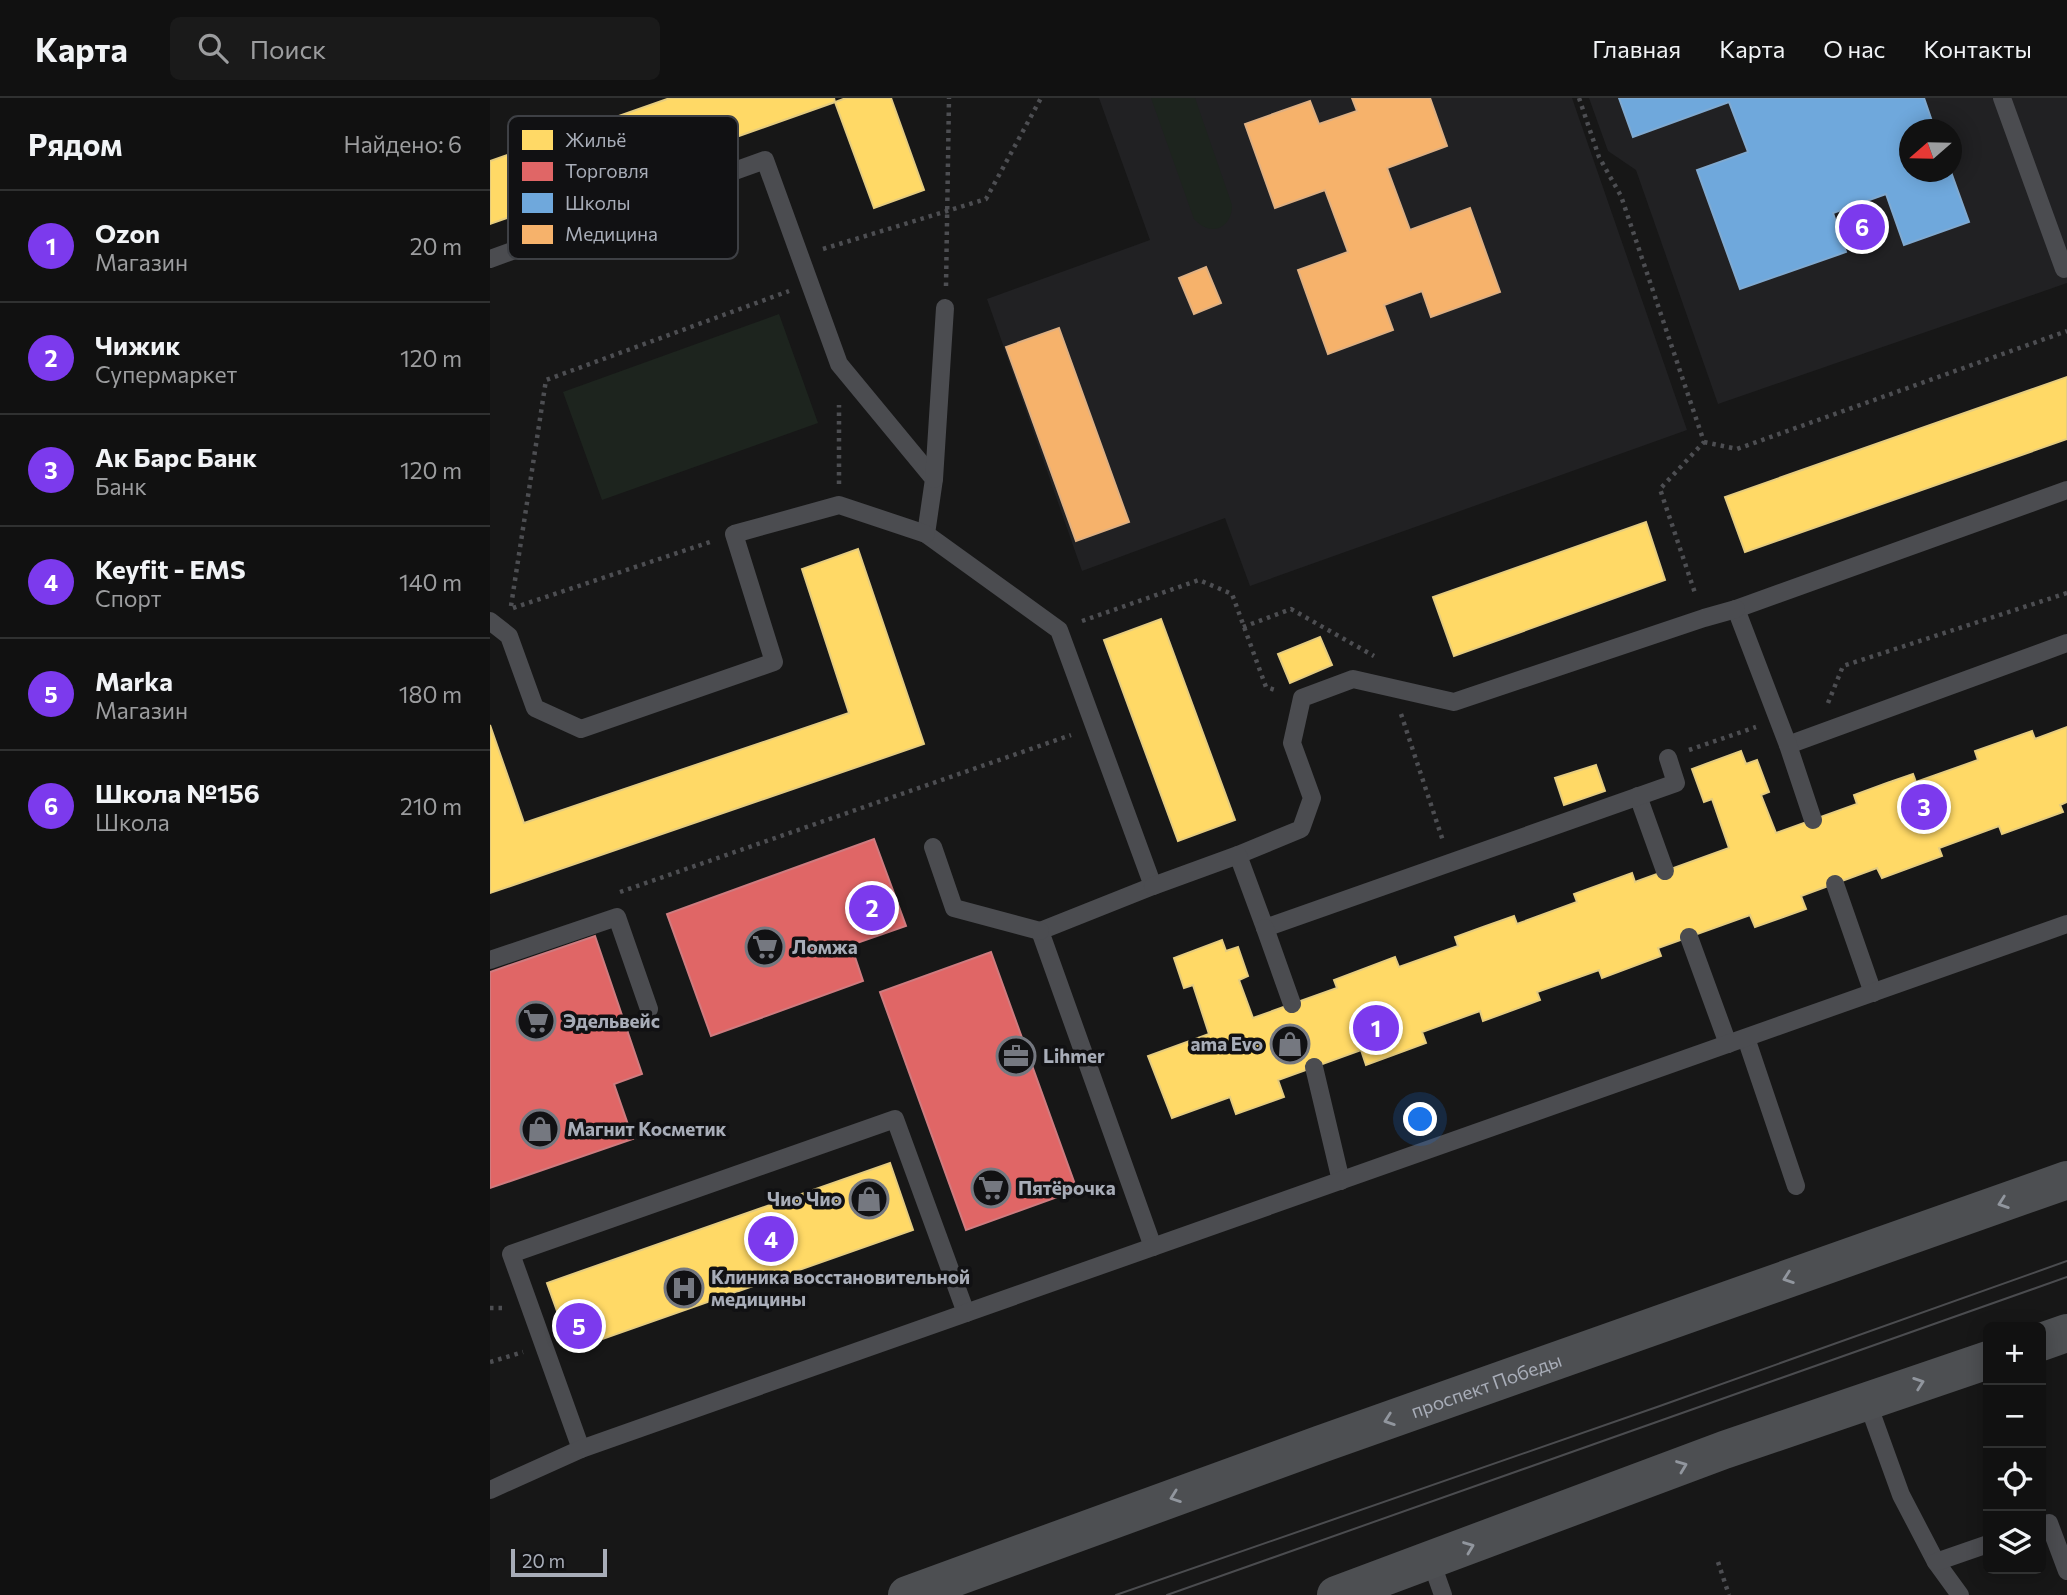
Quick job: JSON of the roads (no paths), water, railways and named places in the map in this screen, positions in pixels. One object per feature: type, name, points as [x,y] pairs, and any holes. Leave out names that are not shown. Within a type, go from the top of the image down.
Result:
[{"type":"main road","name":"проспект Победы","points":[[906,1595],[1334,1439],[2067,1180]]},
{"type":"main road","points":[[2046,1340],[2067,1333]]},
{"type":"main road","points":[[1336,1595],[1437,1578],[1724,1450],[1983,1362]]},
{"type":"lane","points":[[2002,98],[2064,269],[2067,268]]},
{"type":"lane","points":[[738,170],[765,160],[839,364],[934,478]]},
{"type":"lane","points":[[490,259],[508,253]]},
{"type":"lane","points":[[926,534],[934,478],[945,308]]},
{"type":"lane","points":[[933,847],[954,908],[1040,931],[1301,829],[1312,798],[1292,743],[1302,698],[1353,679],[1454,702],[1736,609],[2067,490]]},
{"type":"lane","points":[[490,621],[509,636],[535,708],[581,729],[774,662],[734,534],[839,505],[926,534],[1059,630],[1153,886]]},
{"type":"lane","points":[[1736,609],[1788,745],[1813,820]]},
{"type":"lane","points":[[1788,745],[2067,643]]},
{"type":"lane","points":[[1265,928],[1676,783],[1668,758]]},
{"type":"lane","points":[[1638,796],[1665,871]]},
{"type":"lane","points":[[1238,855],[1292,1004]]},
{"type":"lane","points":[[1835,884],[1874,993]]},
{"type":"lane","points":[[490,960],[617,917],[649,1009]]},
{"type":"lane","points":[[490,1490],[581,1449],[2067,925]]},
{"type":"lane","points":[[1040,931],[1153,1247]]},
{"type":"lane","points":[[1689,937],[1728,1044]]},
{"type":"lane","points":[[1746,1038],[1796,1186]]},
{"type":"lane","points":[[1314,1067],[1342,1181]]},
{"type":"lane","points":[[581,1449],[511,1254],[895,1119],[965,1313]]},
{"type":"lane","points":[[1867,1401],[1901,1495],[1936,1562],[1960,1595]]},
{"type":"lane","points":[[2046,1524],[2049,1523],[2067,1571]]},
{"type":"lane","points":[[1936,1562],[1983,1546]]},
{"type":"tram line","points":[[1116,1595],[2067,1261]]},
{"type":"tram line","points":[[1167,1595],[2067,1277]]},
{"type":"place","name":"Школа №156","points":[[1862,227]]},
{"type":"place","name":"Ак Барс Банк","points":[[1924,807]]},
{"type":"place","name":"Чижик","points":[[872,908]]},
{"type":"place","name":"Ломжа","points":[[765,947]]},
{"type":"place","name":"Эдельвейс","points":[[536,1021]]},
{"type":"place","name":"Ozon","points":[[1376,1028]]},
{"type":"place","name":"ama Evo","points":[[1290,1044]]},
{"type":"place","name":"Lihmer","points":[[1016,1056]]},
{"type":"place","name":"Магнит Косметик","points":[[540,1129]]},
{"type":"place","name":"Пятёрочка","points":[[991,1188]]},
{"type":"place","name":"Чио Чио","points":[[869,1199]]},
{"type":"place","name":"Keyfit - EMS","points":[[771,1239]]},
{"type":"place","name":"Клиника восстановительной медицины","points":[[684,1288]]},
{"type":"place","name":"Marka","points":[[579,1326]]}]
